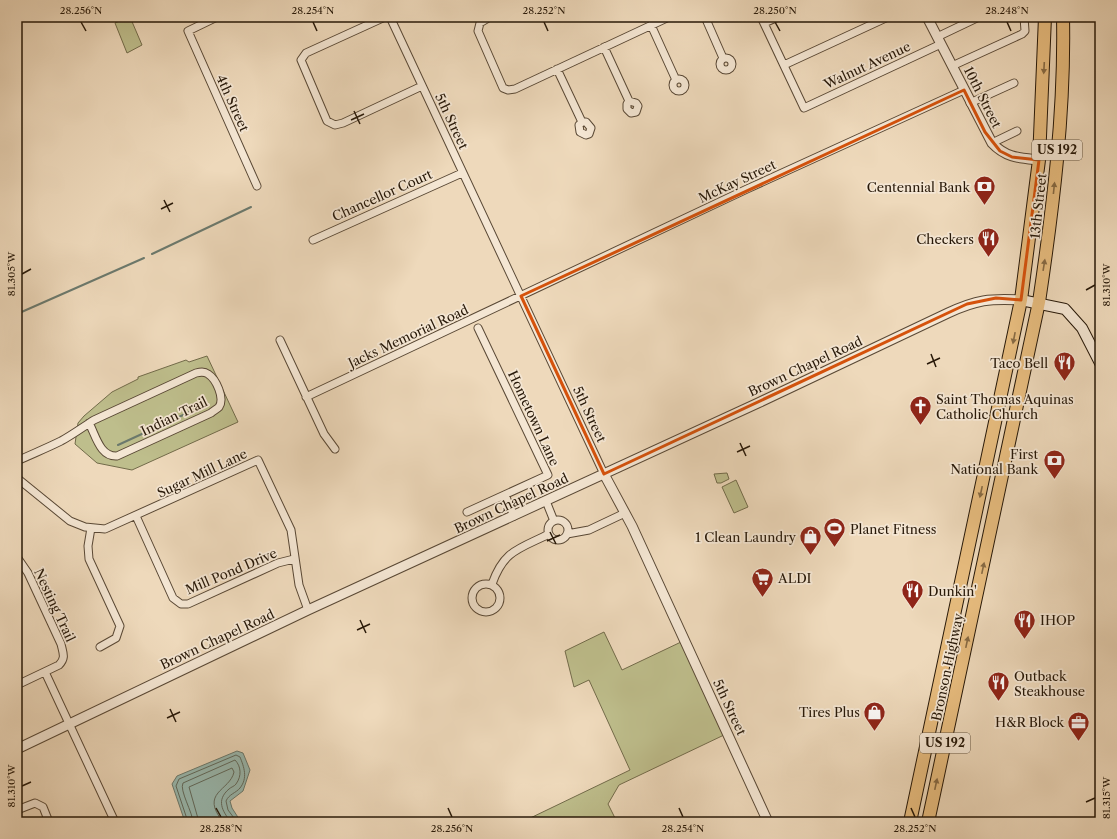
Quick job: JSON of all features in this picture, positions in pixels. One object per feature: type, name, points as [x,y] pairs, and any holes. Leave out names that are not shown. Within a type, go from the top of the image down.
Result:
[{"type":"highway","name":"13th Street","points":[[1021,300],[1039,160],[1045,17]]},
{"type":"highway","name":"13th Street","points":[[1039,302],[1050,227],[1057,159],[1063,17]]},
{"type":"highway","name":"US 192","points":[[962,583],[1021,300]]},
{"type":"highway","name":"Bronson Highway","points":[[928,822],[1039,302]]},
{"type":"highway","points":[[974,523],[977,534],[970,573],[973,582],[979,588]]},
{"type":"highway","name":"Bronson Highway","points":[[910,822],[962,583]]},
{"type":"highway","points":[[962,583],[970,596],[972,620]]},
{"type":"highway","points":[[942,673],[945,697],[942,721],[948,731]]},
{"type":"main road","points":[[1021,300],[1039,302],[1065,309],[1082,328],[1100,363]]},
{"type":"street","name":"4th Street","points":[[217,17],[188,31],[257,186]]},
{"type":"street","points":[[385,17],[306,54],[302,60],[302,66],[327,121],[335,125],[343,123],[422,86]]},
{"type":"street","name":"5th Street","points":[[390,17],[604,474],[625,513],[768,822]]},
{"type":"street","points":[[490,17],[480,23],[478,31],[503,88],[508,90],[515,89],[669,17]]},
{"type":"street","points":[[705,17],[723,58]]},
{"type":"street","points":[[778,17],[763,20],[784,65],[888,17]]},
{"type":"street","name":"10th Street","points":[[927,17],[992,144],[1000,151],[1012,157],[1039,160]]},
{"type":"street","name":"Walnut Avenue","points":[[784,65],[804,108],[939,40],[979,17]]},
{"type":"street","points":[[952,66],[1025,31],[1024,17]]},
{"type":"street","points":[[651,25],[676,80]]},
{"type":"street","points":[[604,47],[629,101]]},
{"type":"street","points":[[557,69],[582,122]]},
{"type":"street","points":[[970,103],[1014,83]]},
{"type":"street","name":"McKay Street","points":[[521,296],[964,90]]},
{"type":"street","points":[[992,144],[1017,131]]},
{"type":"street","name":"Chancellor Court","points":[[313,240],[462,172]]},
{"type":"street","name":"Jacks Memorial Road","points":[[306,397],[521,296]]},
{"type":"street","name":"Brown Chapel Road","points":[[17,749],[308,610],[514,516],[967,304],[996,298],[1021,300]]},
{"type":"street","name":"Hometown Lane","points":[[467,512],[548,475],[478,328]]},
{"type":"street","points":[[280,340],[327,441],[335,449]]},
{"type":"street","name":"Indian Trail","points":[[17,460],[62,441],[89,423],[196,373],[204,372],[208,374],[212,378],[220,395],[219,407],[211,413],[117,456],[106,454],[89,423]]},
{"type":"street","name":"Sugar Mill Lane","points":[[17,478],[65,518],[78,525],[105,529],[258,460],[291,530],[294,559],[299,585],[308,610]]},
{"type":"street","points":[[505,495],[514,516]]},
{"type":"street","points":[[546,501],[554,521]]},
{"type":"street","points":[[549,534],[557,540],[563,539],[568,534],[589,530],[625,513]]},
{"type":"street","name":"Mill Pond Drive","points":[[136,516],[173,598],[181,604],[188,604],[278,563],[294,559]]},
{"type":"street","points":[[554,521],[560,521],[566,524],[568,534]]},
{"type":"street","points":[[549,534],[549,527],[554,521]]},
{"type":"street","points":[[91,528],[88,546],[89,559],[120,626],[116,638],[100,647]]},
{"type":"street","points":[[492,584],[497,569],[506,557],[549,534]]},
{"type":"street","name":"Nesting Trail","points":[[17,557],[28,573],[61,644],[64,655],[64,660],[59,665],[17,685]]},
{"type":"street","points":[[483,583],[492,584],[499,590],[501,600],[499,605],[491,611],[481,611],[477,609],[472,601],[475,588],[483,583]]},
{"type":"street","points":[[45,672],[114,822]]},
{"type":"street","points":[[17,810],[35,803],[42,807],[49,822]]},
{"type":"highlighted area","points":[[964,90],[985,132],[1000,151],[1012,157],[1039,160],[1021,300],[996,298],[967,304],[604,474],[521,296]]},
{"type":"green space","points":[[130,17],[142,45],[127,53],[115,23]]},
{"type":"green space","points":[[207,356],[238,422],[132,470],[97,463],[75,444],[78,423],[112,392],[138,379],[138,377],[186,360],[189,362]]},
{"type":"green space","points":[[727,473],[729,479],[721,483],[717,483],[714,474]]},
{"type":"green space","points":[[736,480],[748,507],[734,513],[722,487]]},
{"type":"green space","points":[[604,632],[622,670],[681,642],[724,735],[619,785],[608,804],[617,822],[522,822],[630,770],[589,680],[574,687],[565,651]]},
{"type":"water","points":[[237,751],[243,753],[250,770],[243,791],[230,801],[232,808],[241,822],[185,822],[172,784],[177,776]]},
{"type":"waterway","points":[[152,254],[251,207]]},
{"type":"waterway","points":[[17,314],[144,258]]},
{"type":"waterway","points":[[118,445],[207,404]]},
{"type":"place","name":"Centennial Bank","points":[[985,206]]},
{"type":"place","name":"Checkers","points":[[989,258]]},
{"type":"place","name":"Taco Bell","points":[[1064,382]]},
{"type":"place","name":"Saint Thomas Aquinas Catholic Church","points":[[921,426]]},
{"type":"place","name":"First National Bank","points":[[1054,480]]},
{"type":"place","name":"Planet Fitness","points":[[834,548]]},
{"type":"place","name":"1 Clean Laundry","points":[[811,556]]},
{"type":"place","name":"ALDI","points":[[763,598]]},
{"type":"place","name":"Dunkin'","points":[[912,610]]},
{"type":"place","name":"IHOP","points":[[1024,640]]},
{"type":"place","name":"Outback Steakhouse","points":[[999,702]]},
{"type":"place","name":"Tires Plus","points":[[875,732]]},
{"type":"place","name":"H&R Block","points":[[1079,742]]}]
